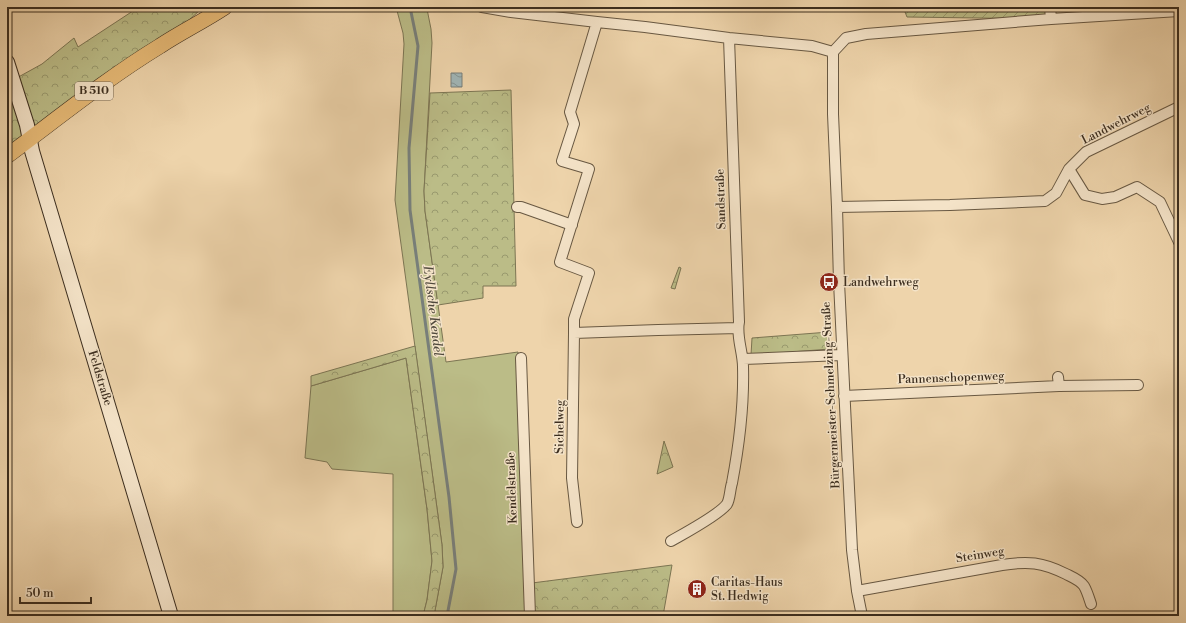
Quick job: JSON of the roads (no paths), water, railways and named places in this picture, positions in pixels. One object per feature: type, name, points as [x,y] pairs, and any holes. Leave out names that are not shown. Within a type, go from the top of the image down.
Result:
[{"type":"main road","name":"B 510","points":[[7,156],[116,75],[160,46],[225,7]]},
{"type":"street","points":[[482,7],[511,12],[729,38],[812,46],[832,52],[846,38],[866,34],[1179,11]]},
{"type":"street","points":[[1050,7],[1051,20]]},
{"type":"street","points":[[518,207],[572,225],[589,169],[562,161],[574,124],[570,112],[597,22]]},
{"type":"street","name":"Sandstraße","points":[[671,541],[719,512],[728,503],[734,472],[744,389],[743,358],[738,328],[729,38]]},
{"type":"street","name":"Bürgermeister-Schmelzing-Straße","points":[[832,52],[839,282],[852,550],[862,616]]},
{"type":"street","name":"Feldstraße","points":[[7,62],[27,125],[32,151],[171,616]]},
{"type":"street","name":"Landwehrweg","points":[[837,206],[950,205],[1045,201],[1056,193],[1069,169],[1086,152],[1179,107]]},
{"type":"street","points":[[1069,169],[1085,195],[1102,199],[1115,197],[1138,187],[1160,202],[1179,242]]},
{"type":"street","name":"Sichelweg","points":[[572,225],[560,262],[589,273],[574,319],[572,478],[577,522]]},
{"type":"street","points":[[574,333],[738,328]]},
{"type":"street","points":[[743,358],[842,355]]},
{"type":"street","name":"Kendelstraße","points":[[521,358],[530,616]]},
{"type":"street","name":"Pannenschopenweg","points":[[844,396],[1058,382],[1138,385]]},
{"type":"street","name":"Steinweg","points":[[857,591],[1002,564],[1030,562],[1054,568],[1078,580],[1084,586],[1091,604]]},
{"type":"water","points":[[451,73],[462,73],[462,87],[451,87]]},
{"type":"waterway","name":"Eyllsche Kendel","points":[[410,7],[418,46],[409,148],[410,210],[449,497],[456,569],[447,616]]},
{"type":"place","name":"Landwehrweg","points":[[829,282]]},
{"type":"place","name":"Caritas-Haus St. Hedwig","points":[[697,589]]}]
